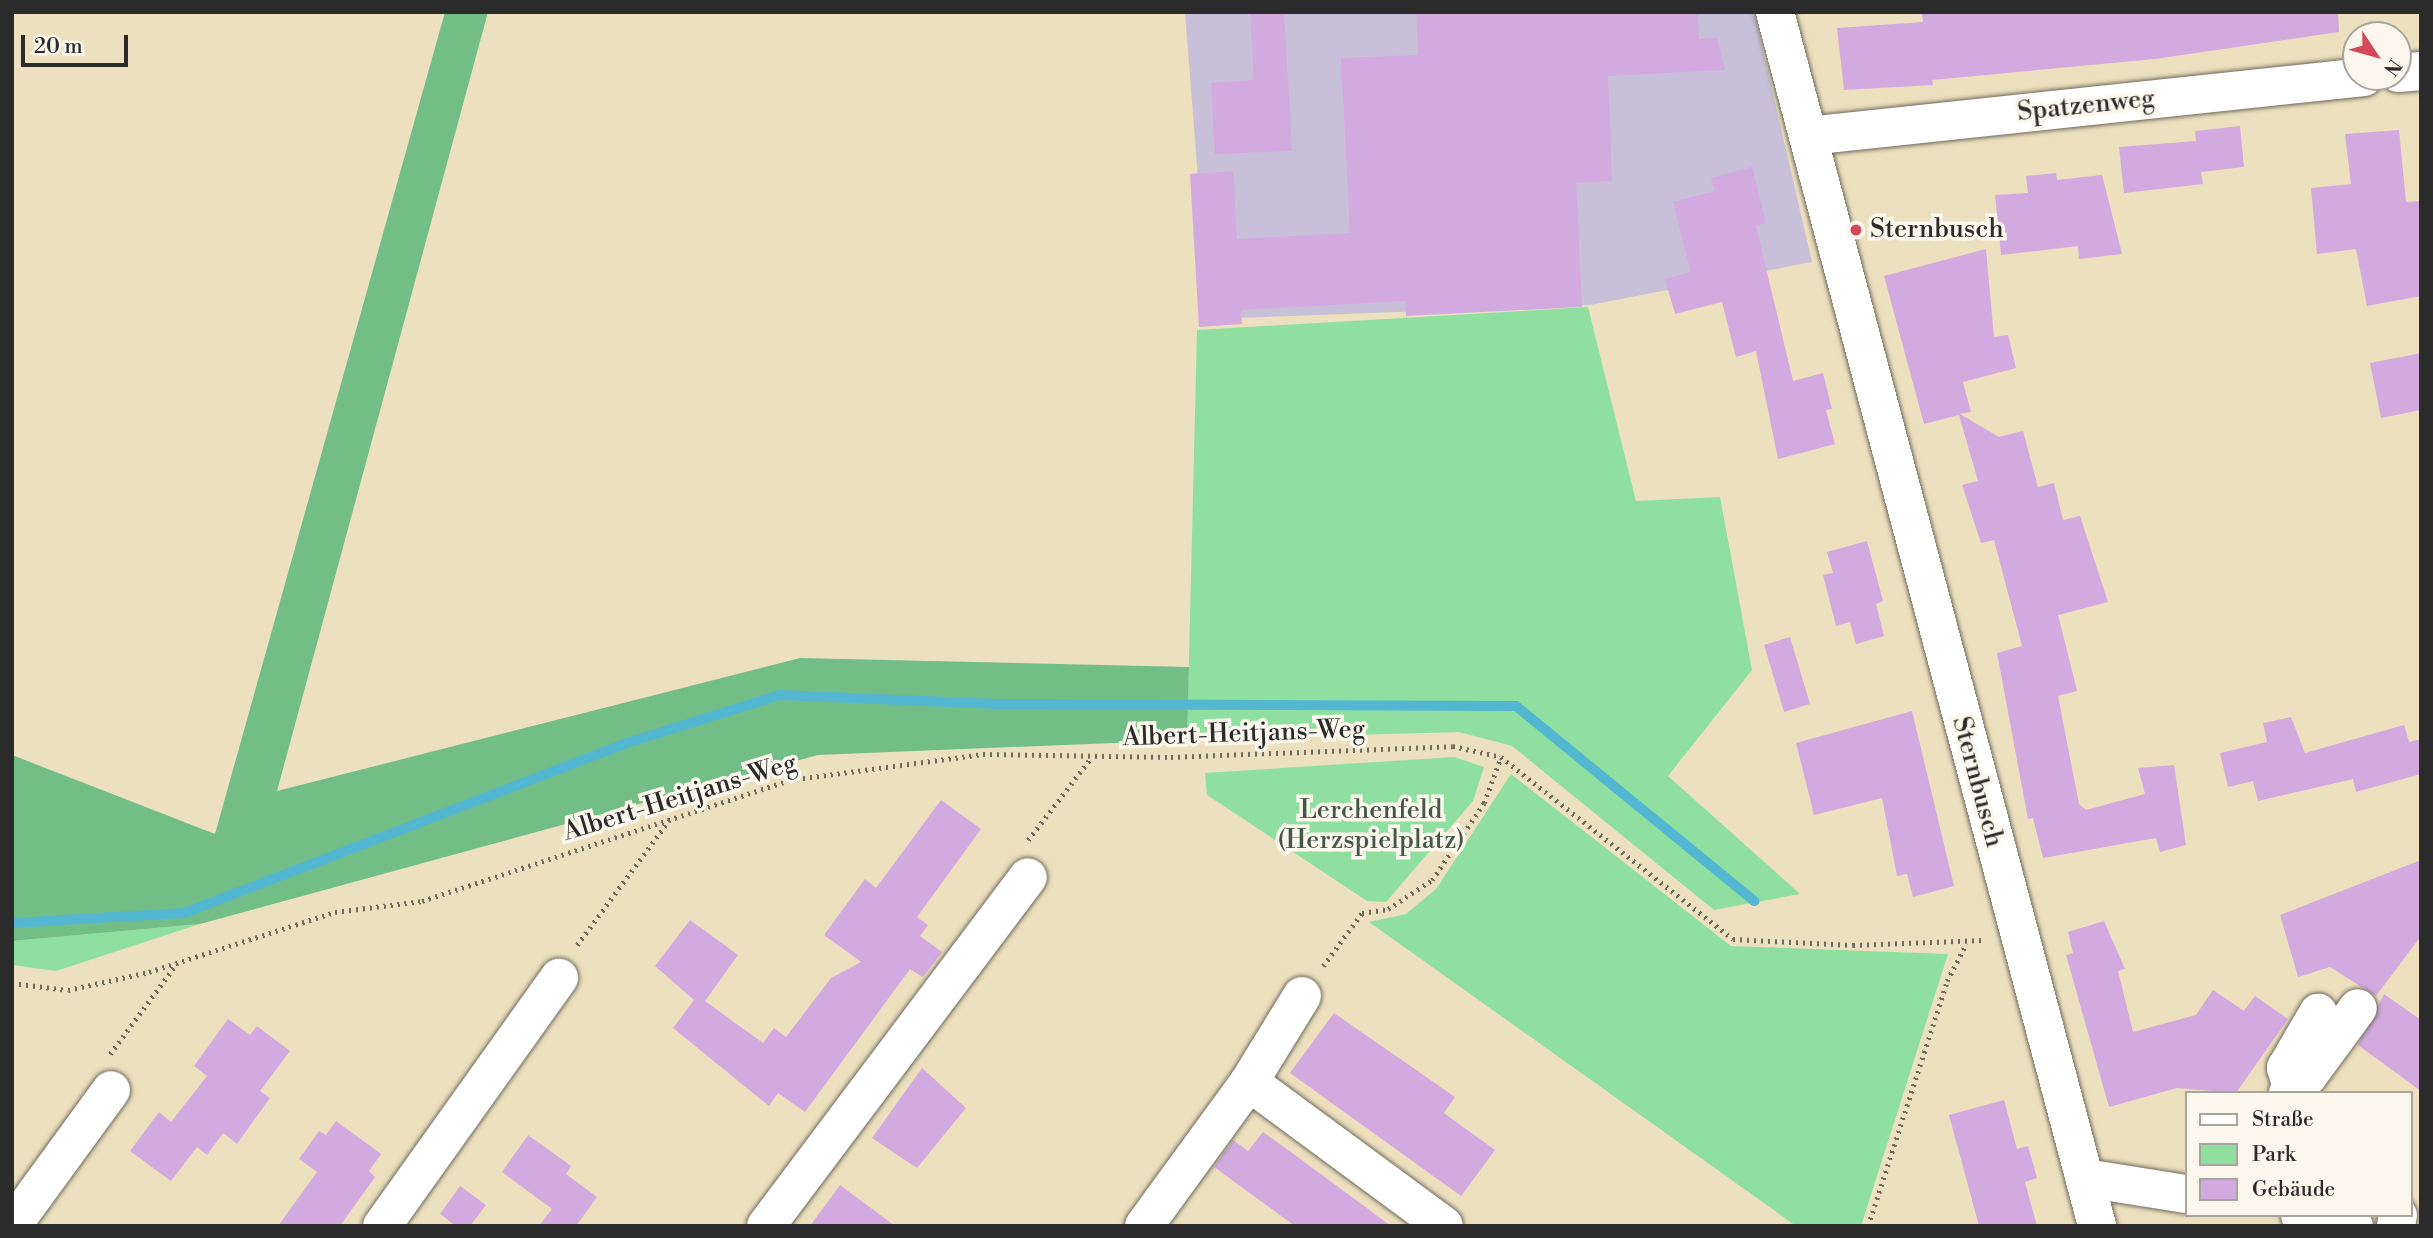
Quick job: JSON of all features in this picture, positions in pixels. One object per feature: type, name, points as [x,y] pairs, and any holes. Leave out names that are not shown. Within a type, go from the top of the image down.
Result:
[{"type":"street","name":"Sternbusch","points":[[1775,12],[2012,917],[2097,1226]]},
{"type":"street","name":"Spatzenweg","points":[[1808,136],[2342,79]]},
{"type":"street","points":[[766,1226],[1028,877]]},
{"type":"street","points":[[382,1226],[559,978]]},
{"type":"street","points":[[1144,1226],[1249,1082],[1302,996]]},
{"type":"street","points":[[2318,1013],[2286,1068],[2290,1089],[2308,1076],[2358,1008]]},
{"type":"street","points":[[1249,1082],[1444,1226]]},
{"type":"street","points":[[12,1226],[111,1090]]},
{"type":"street","points":[[2085,1178],[2184,1194]]},
{"type":"street","points":[[2310,1217],[2354,1226]]},
{"type":"path","name":"Albert-Heitjans-Weg","points":[[12,983],[68,990],[177,962],[335,912],[422,901],[789,780],[983,754],[1091,757],[1452,746],[1502,757],[1733,939],[1979,944],[2012,917]]},
{"type":"path","points":[[1028,877],[1026,843],[1091,757]]},
{"type":"path","points":[[1302,996],[1362,913],[1388,909],[1432,880],[1484,803],[1502,757]]},
{"type":"path","points":[[559,978],[670,819]]},
{"type":"path","points":[[1868,1226],[1947,981],[1966,944]]},
{"type":"path","points":[[111,1090],[110,1052],[177,962]]},
{"type":"shaded area","points":[[1185,12],[1754,12],[1812,262],[1590,305],[1209,319]]},
{"type":"green space","points":[[445,12],[488,12],[277,791],[800,658],[1189,667],[1187,740],[818,755],[200,924],[12,941],[12,755],[215,834]]},
{"type":"green space","points":[[1588,307],[1636,501],[1720,497],[1752,670],[1668,776],[1800,894],[1714,910],[1512,746],[1459,732],[1187,740],[1197,330]]},
{"type":"green space","name":"Lerchenfeld (Herzspielplatz)","points":[[1454,757],[1484,767],[1473,801],[1386,902],[1367,901],[1207,795],[1205,773]]},
{"type":"green space","points":[[1511,774],[1731,946],[1948,954],[1861,1226],[1796,1226],[1369,922],[1406,914],[1436,889]]},
{"type":"green space","points":[[200,924],[56,971],[12,965],[12,941]]},
{"type":"building","points":[[1250,12],[1284,12],[1292,151],[1215,154],[1211,83],[1254,80]]},
{"type":"building","points":[[1416,12],[1697,12],[1699,39],[1717,38],[1725,70],[1608,76],[1612,181],[1576,183],[1582,307],[1406,316],[1405,301],[1241,310],[1242,324],[1199,327],[1190,174],[1233,171],[1237,239],[1350,233],[1341,58],[1418,55]]},
{"type":"building","points":[[1922,12],[2338,12],[2339,32],[2155,59],[1932,80],[1933,85],[1844,90],[1837,28],[1923,22]]},
{"type":"building","points":[[2240,126],[2244,167],[2201,172],[2203,184],[2124,193],[2119,147],[2196,141],[2195,131]]},
{"type":"building","points":[[2399,130],[2406,202],[2421,201],[2421,296],[2367,306],[2356,249],[2317,254],[2311,188],[2351,184],[2345,134]]},
{"type":"building","points":[[1752,167],[1766,223],[1756,226],[1793,381],[1823,373],[1832,409],[1826,410],[1835,444],[1778,459],[1756,351],[1736,357],[1722,302],[1675,314],[1665,279],[1691,272],[1673,202],[1715,191],[1711,178]]},
{"type":"building","points":[[2056,173],[2057,180],[2102,175],[2122,254],[2079,259],[2078,246],[2001,255],[1995,195],[2028,193],[2026,176]]},
{"type":"building","points":[[1986,249],[1994,337],[2008,335],[2016,368],[1963,382],[1971,412],[1960,414],[1999,437],[2023,431],[2038,487],[2054,483],[2063,520],[2080,516],[2108,602],[2058,615],[2077,691],[2058,696],[2079,804],[2086,810],[2145,794],[2138,768],[2174,765],[2186,845],[2160,852],[2156,838],[2043,858],[2033,818],[2028,819],[1997,653],[2022,646],[1994,540],[1981,543],[1962,485],[1978,481],[1959,415],[1924,424],[1884,276]]},
{"type":"building","points":[[2421,353],[2421,410],[2381,418],[2370,363]]},
{"type":"building","points":[[1867,541],[1883,601],[1876,604],[1884,636],[1856,644],[1850,622],[1836,626],[1823,575],[1833,573],[1827,552]]},
{"type":"building","points":[[1790,637],[1810,704],[1784,712],[1764,645]]},
{"type":"building","points":[[1912,711],[1954,886],[1913,897],[1907,874],[1897,876],[1882,798],[1814,815],[1796,743]]},
{"type":"building","points":[[2291,717],[2305,753],[2404,725],[2409,742],[2421,739],[2421,774],[2356,792],[2353,779],[2258,801],[2253,781],[2228,787],[2220,753],[2267,742],[2263,723]]},
{"type":"building","points":[[941,800],[981,829],[917,917],[928,925],[920,936],[942,952],[923,977],[910,969],[805,1112],[778,1093],[769,1106],[673,1028],[694,1000],[655,966],[690,920],[738,955],[705,1001],[763,1043],[774,1028],[786,1037],[831,978],[861,962],[824,935],[865,879],[876,888]]},
{"type":"building","points":[[2421,860],[2421,936],[2376,996],[2330,967],[2298,977],[2280,915]]},
{"type":"building","points":[[2104,921],[2125,969],[2118,971],[2133,1032],[2196,1015],[2213,990],[2244,1011],[2255,996],[2288,1019],[2237,1091],[2177,1088],[2109,1107],[2066,955],[2073,953],[2068,932]]},
{"type":"building","points":[[2384,994],[2421,1020],[2421,1091],[2358,1045]]},
{"type":"building","points":[[1334,1013],[1455,1097],[1444,1113],[1495,1150],[1461,1196],[1290,1073]]},
{"type":"building","points":[[228,1019],[250,1035],[257,1026],[290,1051],[260,1091],[270,1098],[237,1144],[223,1133],[207,1155],[197,1147],[171,1181],[130,1151],[159,1112],[171,1122],[207,1076],[194,1066]]},
{"type":"building","points":[[922,1068],[966,1108],[917,1168],[872,1138]]},
{"type":"building","points":[[2004,1100],[2017,1149],[2028,1146],[2037,1178],[2025,1182],[2037,1226],[1979,1226],[1949,1115]]},
{"type":"building","points":[[336,1121],[381,1154],[369,1171],[375,1177],[340,1226],[278,1226],[317,1172],[299,1159],[319,1131],[326,1135]]},
{"type":"building","points":[[1263,1132],[1391,1226],[1295,1226],[1214,1167],[1233,1140],[1248,1151]]},
{"type":"building","points":[[528,1135],[571,1166],[566,1174],[597,1197],[576,1226],[539,1226],[552,1209],[502,1172]]},
{"type":"building","points":[[840,1185],[895,1226],[810,1226]]},
{"type":"building","points":[[460,1186],[486,1205],[470,1226],[456,1226],[440,1214]]},
{"type":"waterway","points":[[12,923],[184,913],[633,741],[780,695],[997,704],[1516,706],[1754,901]]},
{"type":"place","name":"Sternbusch","points":[[1856,230]]}]
